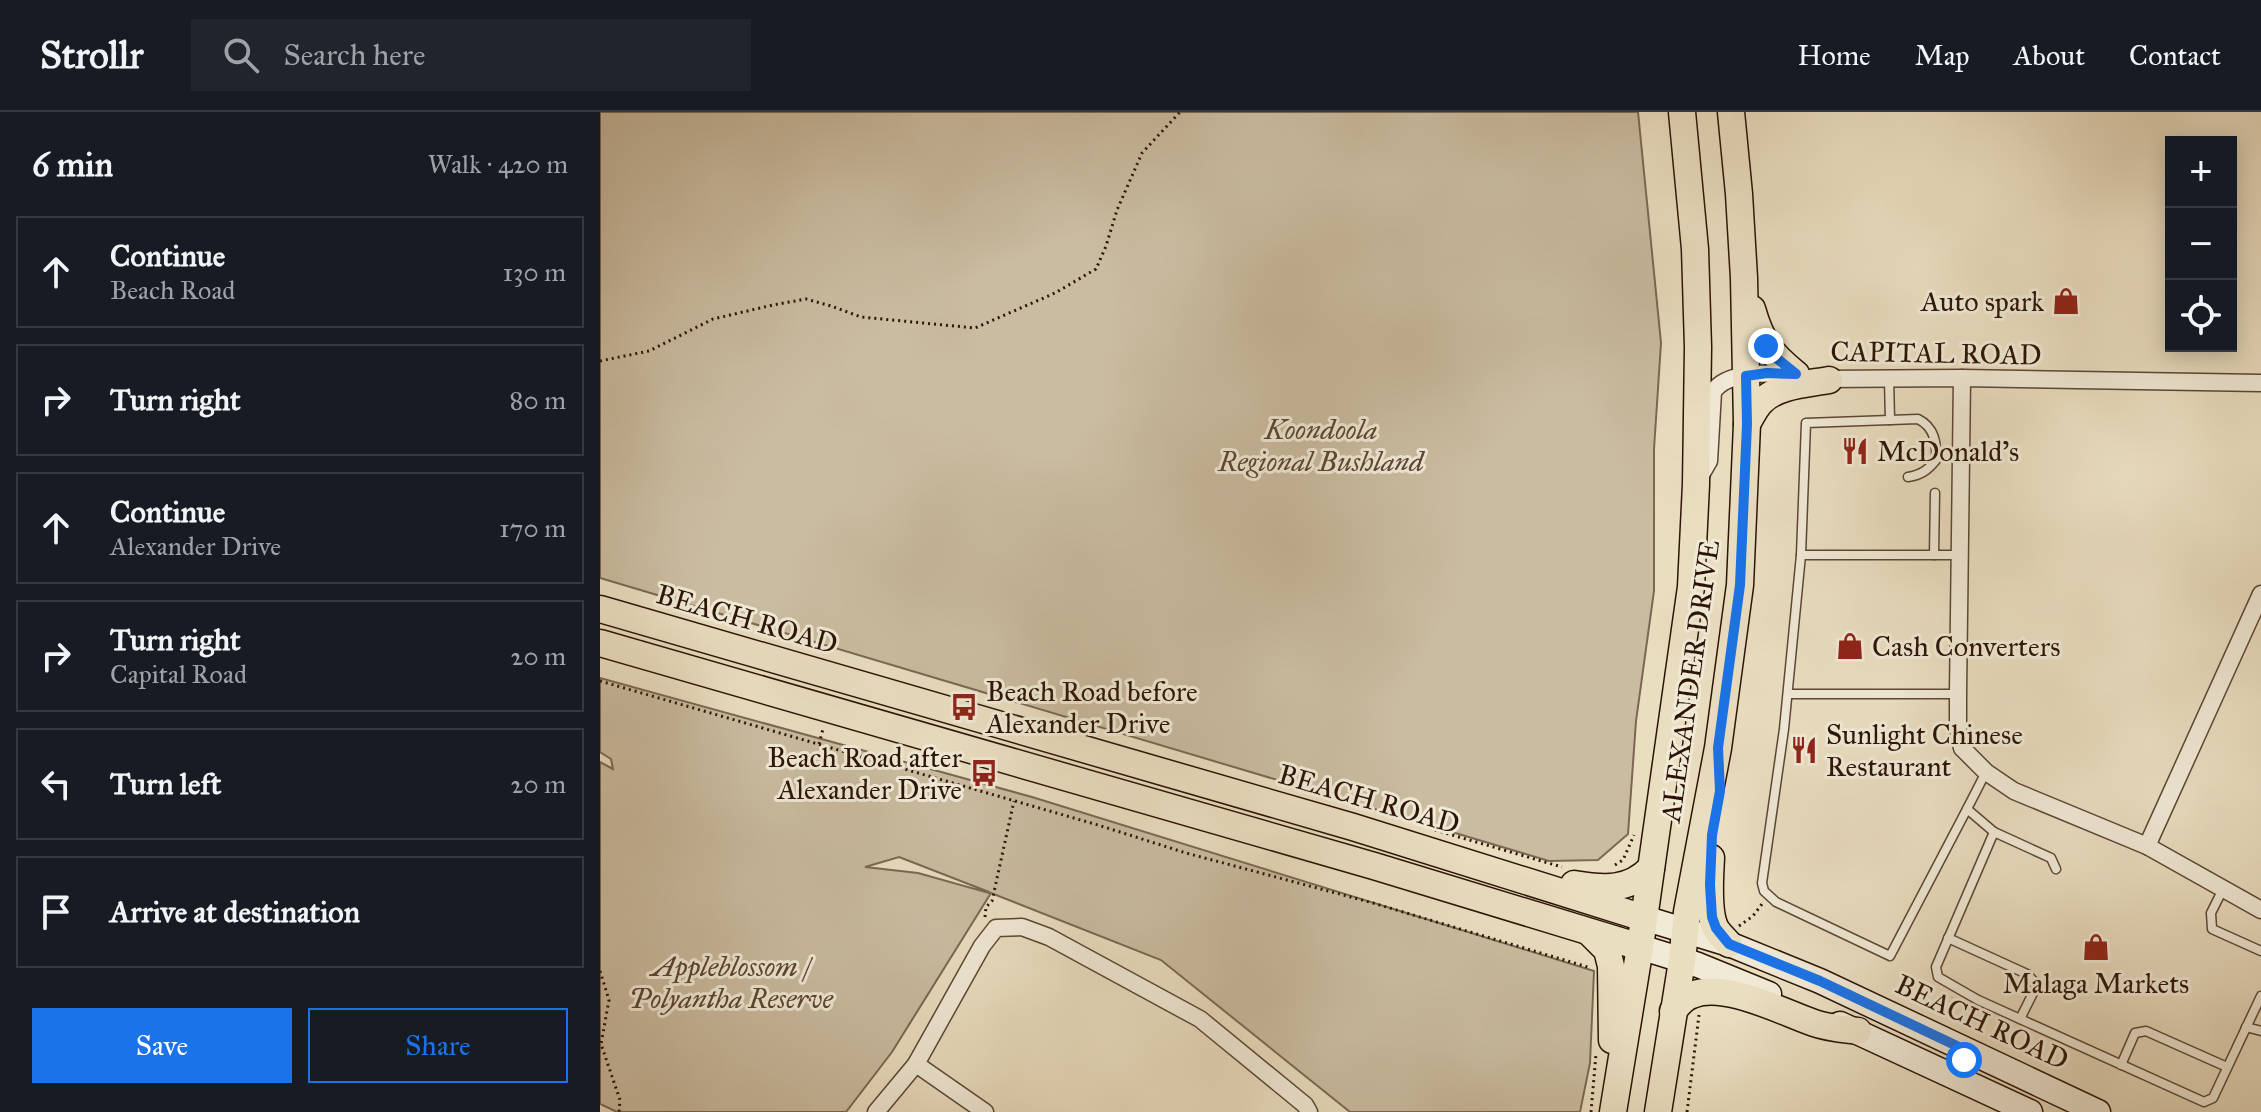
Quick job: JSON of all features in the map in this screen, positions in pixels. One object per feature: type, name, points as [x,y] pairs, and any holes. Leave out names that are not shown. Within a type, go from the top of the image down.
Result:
[{"type":"main road","name":"ALEXANDER DRIVE","points":[[1611,1112],[1640,947],[1691,587],[1696,484],[1697,319],[1695,249],[1682,112]]},
{"type":"main road","name":"ALEXANDER DRIVE","points":[[1658,1112],[1718,748],[1740,585],[1747,424],[1744,278],[1731,112]]},
{"type":"main road","points":[[1744,278],[1760,336],[1775,357],[1796,374]]},
{"type":"main road","points":[[1747,424],[1761,402],[1771,394],[1829,380]]},
{"type":"main road","name":"BEACH ROAD","points":[[600,609],[1461,860],[1686,931],[1734,935],[1820,981],[2098,1112]]},
{"type":"main road","points":[[600,643],[1374,866],[1705,968],[1858,1031],[2015,1109],[2018,1097],[2005,1080],[1964,1060],[1957,1046]]},
{"type":"main road","points":[[1718,748],[1720,791],[1712,835],[1712,917],[1716,928],[1734,935]]},
{"type":"main road","points":[[1461,860],[1495,861],[1567,883],[1602,888],[1633,883],[1651,868]]},
{"type":"main road","points":[[1589,932],[1607,950],[1611,966],[1611,1112]]},
{"type":"main road","points":[[1673,1011],[1681,1001],[1694,994],[1714,991],[1736,995],[1819,1025],[1858,1031]]},
{"type":"street","name":"CAPITAL ROAD","points":[[1696,484],[1709,461],[1713,392],[1718,384],[1728,378],[1767,373],[1829,380],[1962,378],[2261,383]]},
{"type":"street","points":[[1962,378],[1958,694],[1958,729],[1962,748],[1986,772],[2014,791],[2147,846],[2261,910]]},
{"type":"street","points":[[2147,846],[2261,594]]},
{"type":"street","points":[[876,1112],[916,1064],[982,946],[996,928],[1022,927],[1049,937],[1200,1019],[1305,1105],[1309,1112]]},
{"type":"street","points":[[916,1064],[985,1112]]},
{"type":"lane","points":[[1889,379],[1890,420]]},
{"type":"lane","points":[[1908,477],[1919,475],[1936,460],[1934,434],[1926,423],[1918,419],[1806,423],[1801,555],[1788,694],[1762,883],[1764,891],[1776,902],[1890,956],[1986,772]]},
{"type":"lane","points":[[1934,555],[1935,493]]},
{"type":"lane","points":[[1801,555],[1960,555]]},
{"type":"lane","points":[[1788,694],[1958,694]]},
{"type":"lane","points":[[1967,809],[1994,832],[2051,858],[2056,869]]},
{"type":"lane","points":[[1994,832],[1936,967],[1938,977],[1978,1000],[2204,1102],[2213,1098],[2261,996]]},
{"type":"lane","points":[[2223,889],[2211,913],[2212,929],[2261,951]]},
{"type":"lane","points":[[1948,938],[2027,974],[2037,985],[2020,1019]]},
{"type":"lane","points":[[2246,1027],[2261,1031]]},
{"type":"lane","points":[[2121,1065],[2135,1033],[2146,1031],[2227,1067]]},
{"type":"path","points":[[600,361],[649,351],[713,319],[806,299],[861,317],[975,328],[1055,293],[1096,269],[1142,153],[1180,112]]},
{"type":"path","points":[[600,681],[1589,968]]},
{"type":"path","points":[[985,917],[986,907],[992,901],[1014,801]]},
{"type":"path","points":[[1428,828],[1570,868]]},
{"type":"path","points":[[1607,869],[1623,860],[1635,832]]},
{"type":"path","points":[[1734,935],[1769,896]]},
{"type":"path","points":[[600,971],[609,1000],[601,1044],[620,1100],[619,1112]]},
{"type":"path","points":[[1687,1112],[1700,1007]]},
{"type":"green space","name":"Koondoola Regional Bushland","points":[[600,112],[1638,112],[1661,343],[1654,449],[1654,591],[1636,721],[1628,834],[1598,860],[1549,861],[600,578]]},
{"type":"green space","name":"Appleblossom / Polyantha Reserve","points":[[600,678],[1032,797],[1594,971],[1590,1063],[1580,1112],[1350,1112],[1161,960],[991,893],[892,1052],[846,1112],[617,1112],[600,1104],[600,762],[613,769],[611,759],[600,752]],"holes":[[[899,857],[989,892],[918,873],[865,867]]]},
{"type":"place","name":"Auto spark","points":[[2066,301]]},
{"type":"place","name":"McDonald's","points":[[1855,451]]},
{"type":"place","name":"Cash Converters","points":[[1850,646]]},
{"type":"place","name":"Beach Road before Alexander Drive","points":[[964,707]]},
{"type":"place","name":"Sunlight Chinese Restaurant","points":[[1804,750]]},
{"type":"place","name":"Beach Road after Alexander Drive","points":[[984,773]]},
{"type":"place","name":"Malaga Markets","points":[[2096,947]]},
{"type":"route","points":[[1766,346],[1796,374],[1746,376],[1740,585],[1718,748],[1720,791],[1712,835],[1712,917],[1716,928],[1729,944],[1820,981],[1957,1046],[1964,1060]]}]
